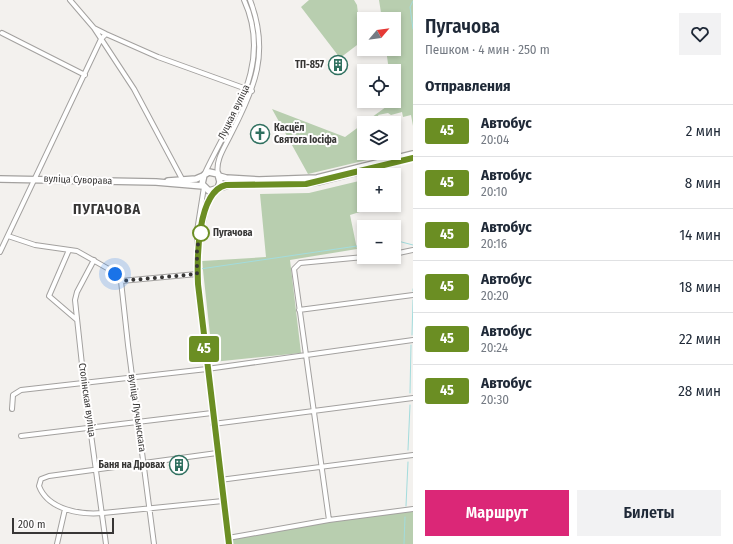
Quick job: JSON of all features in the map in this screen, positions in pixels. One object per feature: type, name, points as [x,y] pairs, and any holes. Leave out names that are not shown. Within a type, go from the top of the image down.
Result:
[{"type":"main road","points":[[413,154],[317,178],[259,180],[226,178],[209,172],[203,175],[201,181],[203,187],[209,191],[234,184],[299,184],[317,182],[413,158]]},
{"type":"main road","name":"вуліца Суворава","points":[[156,182],[196,179],[203,175]]},
{"type":"main road","points":[[217,189],[220,182],[218,175]]},
{"type":"main road","name":"вуліца Суворава","points":[[0,179],[156,182],[203,187]]},
{"type":"street","points":[[70,0],[94,28],[148,113],[182,180]]},
{"type":"street","name":"Луцкая вуліца","points":[[203,175],[249,90],[253,65],[254,42],[250,19],[244,0]]},
{"type":"street","name":"Луцкая вуліца","points":[[218,175],[219,159],[249,90],[258,64],[259,40],[250,0]]},
{"type":"street","points":[[94,28],[158,57],[249,90]]},
{"type":"street","points":[[2,33],[85,75]]},
{"type":"street","points":[[0,250],[36,179],[101,39],[106,34]]},
{"type":"street","points":[[203,187],[198,220],[197,274],[206,369],[228,544]]},
{"type":"street","points":[[197,248],[207,204],[217,189]]},
{"type":"street","points":[[8,236],[35,245],[77,251],[115,274],[121,281],[197,274]]},
{"type":"street","points":[[69,250],[49,296],[76,320]]},
{"type":"street","points":[[401,253],[413,250]]},
{"type":"street","points":[[329,520],[307,355],[294,273],[295,266],[302,263],[357,258]]},
{"type":"street","name":"Столінская вуліца","points":[[94,260],[76,294],[76,320],[106,544]]},
{"type":"street","name":"вуліца Лучынскага","points":[[121,281],[154,544]]},
{"type":"street","points":[[300,310],[413,295]]},
{"type":"street","points":[[12,409],[13,395],[19,390],[206,369],[413,340]]},
{"type":"street","points":[[213,424],[413,398]]},
{"type":"street","points":[[21,436],[212,413]]},
{"type":"street","points":[[217,453],[46,476],[40,480],[39,486],[41,491],[54,502],[65,509],[83,514],[150,509],[223,501]]},
{"type":"street","points":[[220,480],[413,455]]},
{"type":"street","points":[[57,544],[65,509]]},
{"type":"street","points":[[228,538],[329,520],[413,509]]},
{"type":"green space","points":[[309,0],[354,0],[357,5],[358,12],[357,45],[340,58],[301,7]]},
{"type":"green space","points":[[379,0],[413,0],[413,126],[411,115],[403,117],[402,112],[391,115],[388,113],[374,116],[384,108],[401,108],[401,64],[388,64],[387,56],[401,56],[401,12],[381,12]]},
{"type":"green space","points":[[272,109],[345,137],[357,128],[357,160],[367,160],[308,174]]},
{"type":"green space","points":[[357,181],[357,212],[360,212],[350,215],[357,249],[290,260],[301,353],[213,362],[202,261],[266,257],[260,194],[309,193]]},
{"type":"green space","points":[[413,511],[413,544],[232,544],[231,539],[330,522]]},
{"type":"waterway","points":[[413,1],[410,7],[413,29]]},
{"type":"waterway","points":[[401,242],[413,245]]},
{"type":"waterway","points":[[200,269],[357,246]]},
{"type":"waterway","points":[[412,335],[413,300]]},
{"type":"waterway","points":[[410,393],[411,345]]},
{"type":"waterway","points":[[408,450],[410,405]]},
{"type":"waterway","points":[[406,506],[408,462]]},
{"type":"waterway","points":[[404,544],[405,517]]},
{"type":"bus line","name":"45","points":[[229,544],[206,369],[198,284],[197,248],[204,214],[210,197],[218,188],[226,185],[306,184],[336,178],[413,158]]},
{"type":"place","name":"ТП-857","points":[[338,65]]},
{"type":"place","name":"Касцёл Святога Іосіфа","points":[[260,134]]},
{"type":"place","name":"Пугачова","points":[[201,233]]},
{"type":"place","name":"Баня на Дровах","points":[[179,465]]},
{"type":"district","name":"ПУГАЧОВА","points":[[107,209]]},
{"type":"route","points":[[115,274],[121,281],[197,274],[197,248],[201,233]]}]
